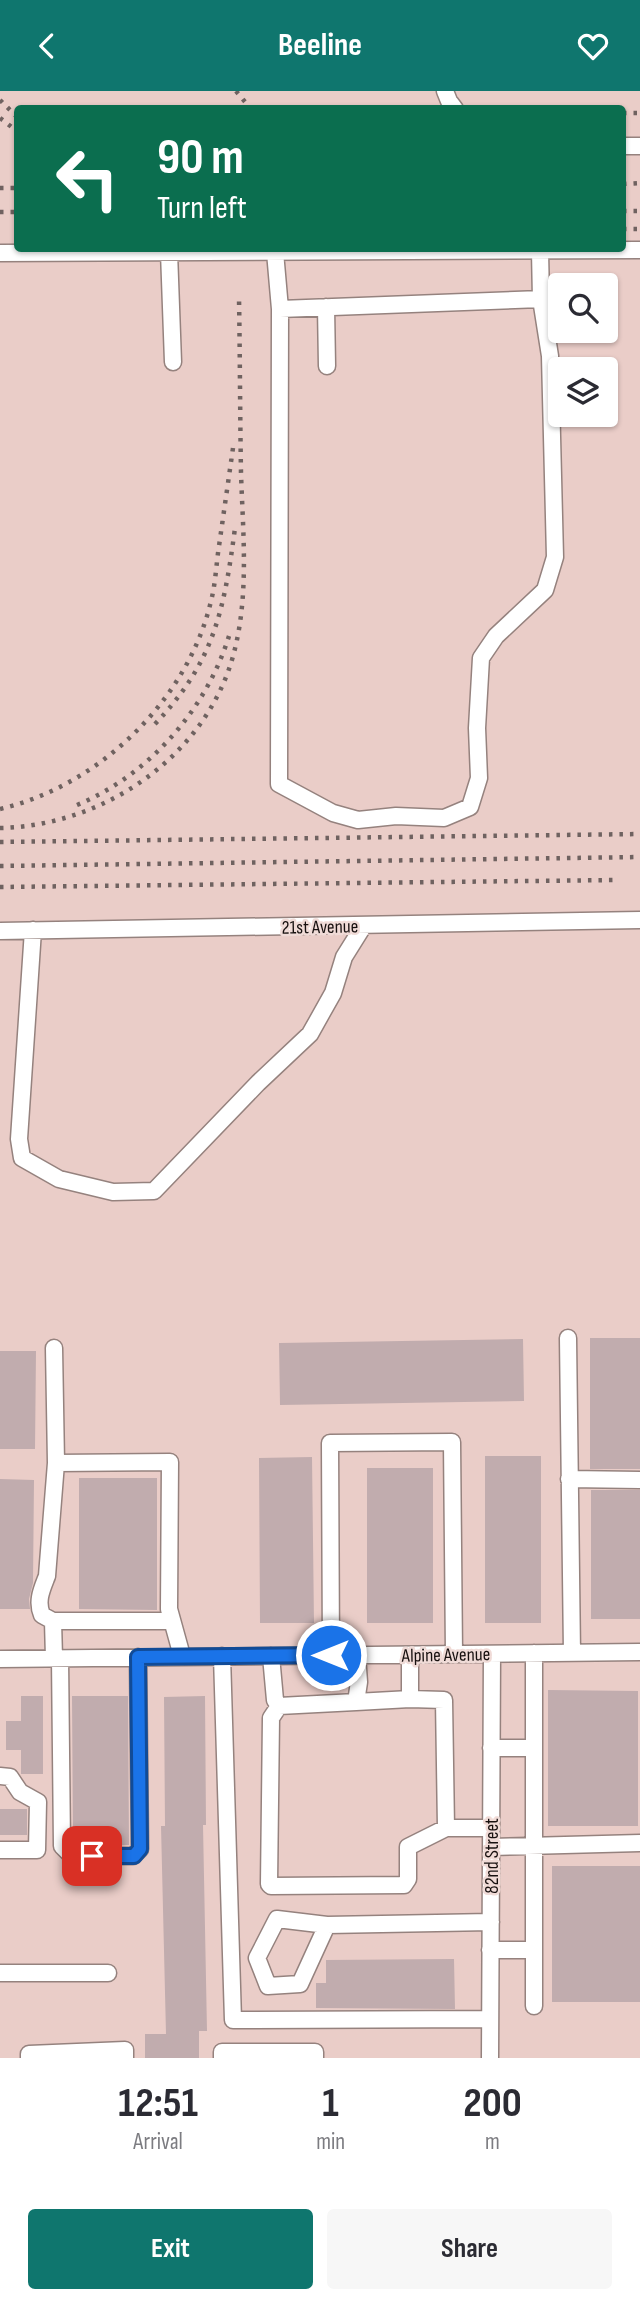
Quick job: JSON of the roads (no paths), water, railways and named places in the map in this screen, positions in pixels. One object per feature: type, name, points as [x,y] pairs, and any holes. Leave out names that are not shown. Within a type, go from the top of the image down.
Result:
[{"type":"street","points":[[169,252],[173,362]]},
{"type":"street","points":[[0,253],[275,252],[280,309],[279,783],[333,813],[358,820],[396,816],[444,817],[470,807],[480,778],[477,727],[481,658],[496,636],[545,590],[555,557],[550,356],[541,299],[540,252]]},
{"type":"street","points":[[280,309],[541,299]]},
{"type":"street","points":[[326,307],[327,366]]},
{"type":"street","name":"21st Avenue","points":[[0,931],[640,920]]},
{"type":"street","points":[[33,930],[19,1139],[22,1158],[59,1179],[113,1192],[154,1191],[258,1083],[310,1034],[333,993],[344,957],[364,925]]},
{"type":"street","points":[[568,1338],[572,1653]]},
{"type":"street","points":[[54,1348],[56,1462],[47,1576],[39,1603],[42,1615],[53,1621],[172,1621]]},
{"type":"street","points":[[331,1655],[330,1443],[452,1442],[454,1654]]},
{"type":"street","points":[[56,1462],[170,1462],[169,1609],[182,1656]]},
{"type":"street","points":[[569,1479],[640,1480]]},
{"type":"street","points":[[53,1621],[57,1658],[62,1846],[72,1856],[134,1856],[140,1849],[138,1657]]},
{"type":"street","name":"Alpine Avenue","points":[[0,1659],[640,1652]]},
{"type":"street","points":[[534,1653],[534,2006]]},
{"type":"street","name":"82nd Street","points":[[490,2058],[492,1654]]},
{"type":"street","points":[[356,1702],[359,1682],[357,1655]]},
{"type":"street","points":[[410,1655],[410,1699]]},
{"type":"street","points":[[222,1656],[233,2020],[490,2019]]},
{"type":"street","points":[[271,1656],[275,1700],[279,1706]]},
{"type":"street","points":[[279,1706],[410,1699],[444,1700],[446,1828]]},
{"type":"street","points":[[279,1706],[271,1718],[271,1886],[404,1885],[408,1879],[408,1847],[446,1828],[491,1828]]},
{"type":"street","points":[[491,1748],[533,1748]]},
{"type":"street","points":[[0,1776],[10,1777],[20,1792],[38,1802],[37,1850],[0,1850]]},
{"type":"street","points":[[491,1847],[640,1843]]},
{"type":"street","points":[[327,1925],[300,1984],[268,1986],[257,1958],[277,1919],[327,1925],[491,1922]]},
{"type":"street","points":[[490,1950],[534,1950]]},
{"type":"street","points":[[0,1973],[108,1973]]},
{"type":"street","points":[[29,2058],[29,2054],[125,2050],[125,2058]]},
{"type":"street","points":[[222,2058],[222,2052],[315,2052],[315,2058]]},
{"type":"railway","points":[[236,91],[248,105]]},
{"type":"railway","points":[[0,100],[14,114]]},
{"type":"railway","points":[[626,113],[640,113]]},
{"type":"railway","points":[[0,118],[14,129]]},
{"type":"railway","points":[[626,184],[640,183]]},
{"type":"railway","points":[[0,188],[14,188]]},
{"type":"railway","points":[[626,211],[640,211]]},
{"type":"railway","points":[[0,212],[14,212]]},
{"type":"railway","points":[[626,229],[640,229]]},
{"type":"railway","points":[[0,828],[37,824],[74,815],[109,801],[171,758],[196,730],[216,698],[231,663],[237,640],[243,593],[239,298]]},
{"type":"railway","points":[[0,809],[37,798],[72,781],[104,759],[134,733],[160,704],[182,672],[199,637],[212,595],[233,448]]},
{"type":"railway","points":[[155,724],[191,679],[213,634],[226,585],[235,528]]},
{"type":"railway","points":[[77,805],[128,776],[151,758],[171,737],[206,689],[229,636]]},
{"type":"railway","points":[[0,842],[640,834]]},
{"type":"railway","points":[[0,866],[640,857]]},
{"type":"railway","points":[[0,887],[617,880]]}]
